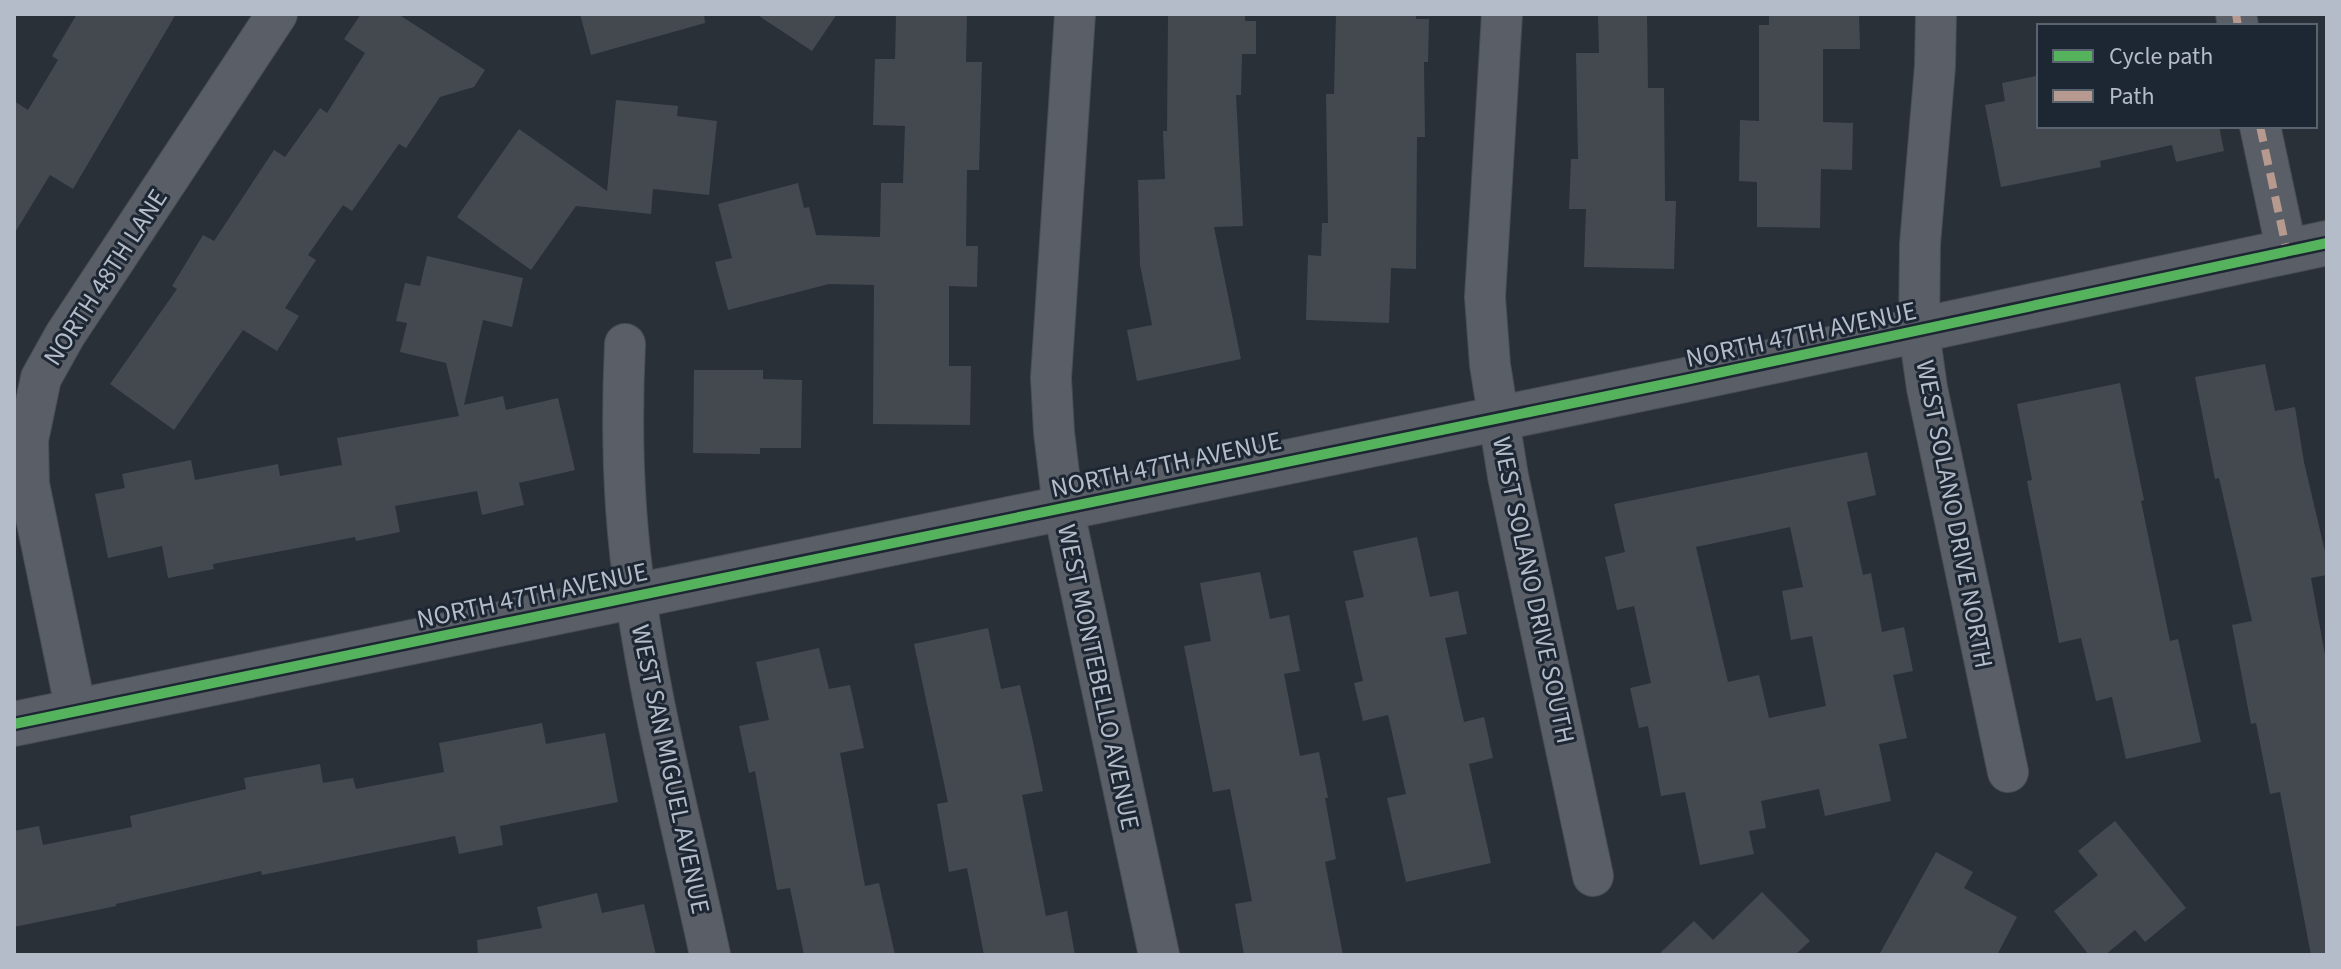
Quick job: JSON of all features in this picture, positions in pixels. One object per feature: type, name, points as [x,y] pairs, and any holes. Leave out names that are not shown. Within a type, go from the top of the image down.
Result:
[{"type":"street","name":"NORTH 48TH LANE","points":[[76,711],[29,484],[28,440],[41,378],[65,335],[277,14]]},
{"type":"street","name":"WEST MONTEBELLO AVENUE","points":[[1075,14],[1051,378],[1054,432],[1063,507],[1159,955]]},
{"type":"street","name":"WEST SOLANO DRIVE SOUTH","points":[[1502,14],[1485,297],[1490,365],[1508,476],[1593,876]]},
{"type":"street","name":"WEST SOLANO DRIVE NORTH","points":[[1936,14],[1935,66],[1920,244],[1919,332],[1927,388],[2008,772]]},
{"type":"street","points":[[2261,128],[2307,248]]},
{"type":"street","name":"NORTH 47TH AVENUE","points":[[14,724],[1919,332],[2307,248]]},
{"type":"street","name":"WEST SAN MIGUEL AVENUE","points":[[625,344],[622,419],[635,596],[645,656],[710,955]]},
{"type":"building","points":[[77,14],[176,14],[73,189],[50,175],[14,234],[14,101],[28,110],[58,60],[52,56]]},
{"type":"building","points":[[361,14],[398,14],[485,70],[474,87],[440,97],[406,148],[399,144],[352,211],[343,205],[308,255],[316,260],[285,308],[299,316],[277,351],[243,330],[174,430],[110,384],[177,289],[172,286],[203,235],[214,241],[274,150],[285,157],[320,108],[327,113],[365,53],[344,39]]},
{"type":"building","points":[[580,14],[704,14],[705,23],[591,55]]},
{"type":"building","points":[[756,14],[837,14],[812,51]]},
{"type":"building","points":[[896,14],[967,14],[966,62],[982,62],[979,170],[967,170],[966,246],[978,246],[977,287],[949,286],[949,366],[971,366],[970,425],[873,424],[874,285],[829,284],[728,310],[715,262],[732,258],[718,204],[798,183],[804,208],[809,207],[816,235],[880,237],[881,183],[903,183],[905,126],[873,125],[875,59],[895,59]]},
{"type":"building","points":[[1168,14],[1245,14],[1245,21],[1256,21],[1256,54],[1242,54],[1241,95],[1236,95],[1243,226],[1214,227],[1241,359],[1137,381],[1127,330],[1152,325],[1140,265],[1138,180],[1165,179],[1163,131],[1167,131]]},
{"type":"building","points":[[1336,14],[1416,14],[1416,19],[1429,19],[1428,62],[1424,62],[1425,137],[1417,137],[1416,269],[1391,268],[1389,323],[1306,320],[1308,255],[1321,256],[1322,223],[1328,223],[1326,94],[1334,94]]},
{"type":"building","points":[[1598,14],[1647,14],[1648,88],[1664,88],[1665,201],[1676,201],[1674,269],[1584,267],[1586,209],[1569,209],[1571,159],[1578,159],[1576,53],[1599,53]]},
{"type":"building","points":[[1769,14],[1859,14],[1860,49],[1823,49],[1823,122],[1853,123],[1852,170],[1821,169],[1820,228],[1757,227],[1757,182],[1739,181],[1740,120],[1759,121],[1759,25],[1769,25]]},
{"type":"building","points":[[2036,76],[2037,128],[2219,128],[2224,151],[2176,162],[2172,145],[2100,161],[2101,167],[2001,187],[1985,105],[2005,101],[2002,83]]},
{"type":"building","points":[[616,100],[678,106],[677,116],[717,121],[709,195],[653,189],[651,214],[576,206],[531,270],[457,217],[519,129],[607,191]]},
{"type":"building","points":[[427,256],[523,278],[512,327],[483,320],[464,405],[503,396],[506,410],[558,398],[575,470],[519,483],[524,505],[482,515],[477,491],[395,506],[400,532],[356,541],[355,537],[213,564],[214,569],[168,578],[162,546],[108,558],[95,494],[125,488],[122,474],[191,460],[195,480],[278,464],[280,476],[342,465],[337,438],[459,416],[446,363],[400,352],[407,323],[396,321],[405,283],[420,286]]},
{"type":"building","points":[[2265,364],[2275,411],[2295,407],[2304,462],[2327,560],[2327,575],[2311,578],[2327,666],[2327,955],[2311,955],[2280,792],[2270,794],[2256,723],[2251,724],[2232,625],[2252,621],[2219,478],[2215,479],[2195,377]]},
{"type":"building","points":[[694,370],[763,370],[763,379],[802,380],[801,448],[760,448],[760,454],[693,453]]},
{"type":"building","points":[[2120,383],[2170,641],[2178,639],[2201,742],[2126,759],[2112,697],[2096,701],[2081,638],[2059,643],[2027,481],[2032,480],[2017,404]]},
{"type":"building","points":[[1867,452],[1876,495],[1847,502],[1863,575],[1871,573],[1882,632],[1904,627],[1913,671],[1893,675],[1907,738],[1879,744],[1891,801],[1825,816],[1819,789],[1761,801],[1766,828],[1749,831],[1754,854],[1700,865],[1685,792],[1661,796],[1648,726],[1639,728],[1630,688],[1651,683],[1634,606],[1617,610],[1605,557],[1625,552],[1614,504]],"holes":[[[1790,527],[1803,587],[1782,591],[1791,640],[1812,636],[1826,706],[1769,718],[1759,675],[1728,682],[1696,547]]]},
{"type":"building","points":[[1417,537],[1430,597],[1458,591],[1467,634],[1445,638],[1464,722],[1484,717],[1493,758],[1469,764],[1491,863],[1406,882],[1387,798],[1406,794],[1388,715],[1363,721],[1354,683],[1363,681],[1345,601],[1364,597],[1353,551]]},
{"type":"building","points":[[1260,572],[1270,619],[1289,615],[1300,671],[1284,674],[1300,756],[1319,752],[1336,859],[1325,862],[1343,955],[1244,955],[1235,904],[1252,901],[1230,789],[1213,792],[1184,646],[1211,641],[1200,583]]},
{"type":"building","points":[[988,628],[1001,689],[1020,685],[1043,791],[1022,795],[1046,916],[1067,911],[1075,955],[984,955],[967,868],[949,872],[937,804],[948,802],[914,644]]},
{"type":"building","points":[[819,648],[829,689],[850,685],[864,748],[840,753],[865,886],[879,883],[895,955],[804,955],[790,888],[777,890],[755,771],[749,773],[739,726],[769,720],[756,662]]},
{"type":"building","points":[[542,723],[546,744],[605,733],[618,802],[500,826],[503,845],[459,854],[455,836],[262,875],[261,871],[14,927],[14,831],[39,826],[43,845],[132,827],[130,816],[246,789],[244,778],[320,764],[323,783],[353,778],[356,789],[444,772],[439,743]]},
{"type":"building","points":[[2115,821],[2186,908],[2145,942],[2135,930],[2105,955],[2089,955],[2054,911],[2098,875],[2078,851]]},
{"type":"building","points":[[1936,852],[1973,872],[1964,888],[2017,917],[1997,955],[1879,955]]},
{"type":"building","points":[[1762,892],[1810,941],[1795,955],[1658,955],[1694,921],[1713,940]]},
{"type":"building","points":[[597,893],[602,913],[644,904],[656,955],[478,955],[477,940],[542,928],[537,907]]},
{"type":"marked path","points":[[2236,14],[2238,24]]},
{"type":"marked path","points":[[2260,128],[2287,252]]},
{"type":"cycle path","points":[[14,724],[1685,380],[2327,243]]}]
